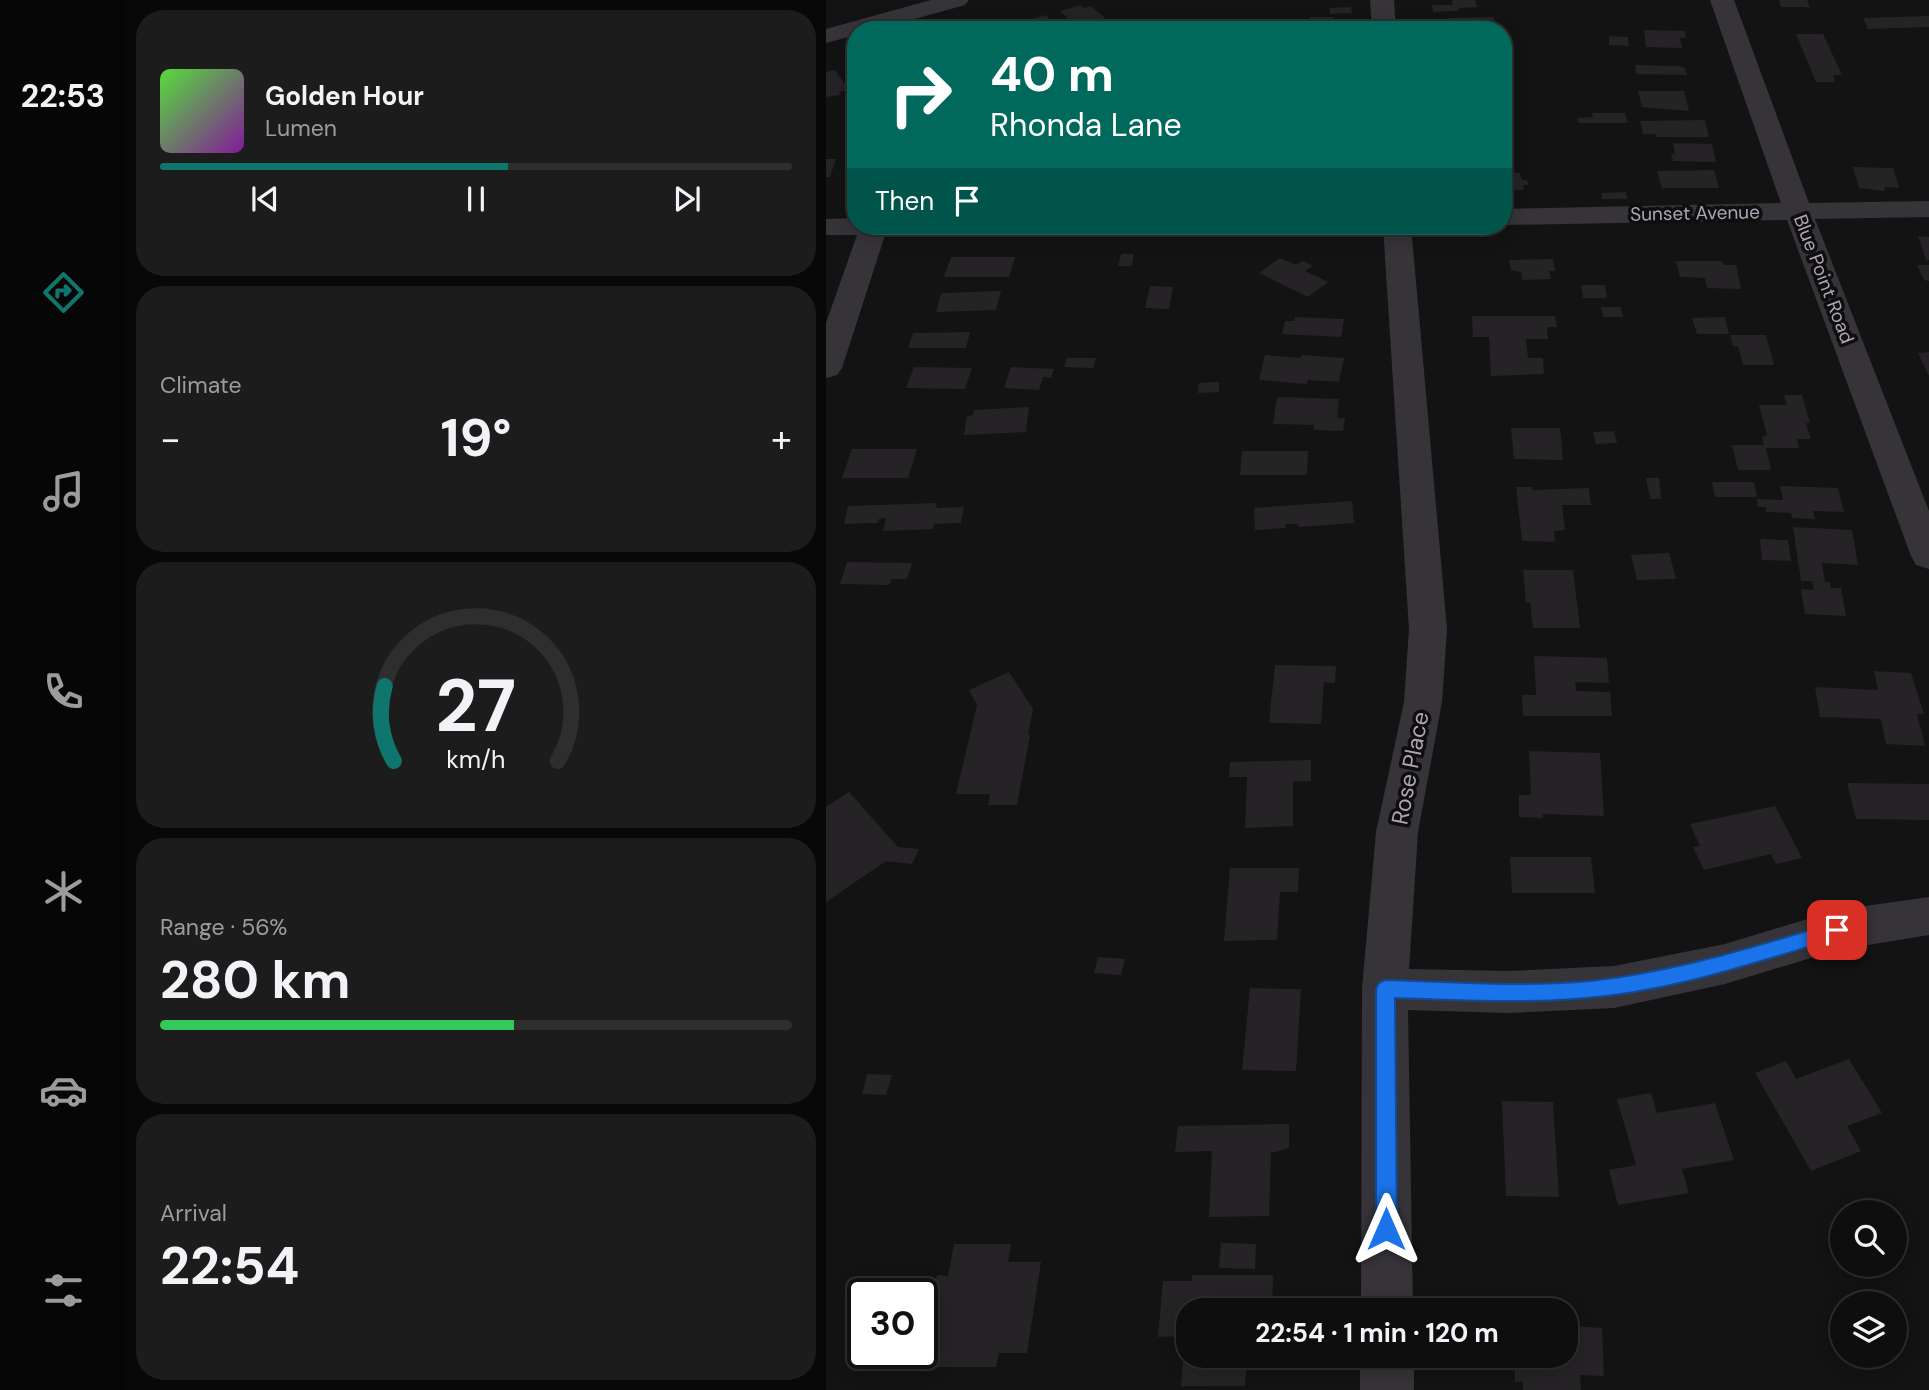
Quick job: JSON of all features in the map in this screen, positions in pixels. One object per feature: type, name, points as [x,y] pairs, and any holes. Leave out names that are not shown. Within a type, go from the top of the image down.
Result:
[{"type":"street","points":[[884,21],[957,0]]},
{"type":"street","points":[[1382,0],[1383,21]]},
{"type":"street","name":"Blue Point Road","points":[[1722,0],[1798,211],[1929,556]]},
{"type":"street","points":[[826,36],[847,31]]},
{"type":"street","name":"Sunset Avenue","points":[[1512,217],[1929,209]]},
{"type":"street","points":[[826,227],[847,227]]},
{"type":"street","points":[[826,368],[871,235]]},
{"type":"street","name":"Rose Place","points":[[1387,1298],[1385,989],[1397,832],[1423,702],[1428,629],[1398,235]]},
{"type":"street","points":[[1385,989],[1508,992],[1614,987],[1725,964],[1837,930],[1929,916]]},
{"type":"street","points":[[1387,1368],[1387,1390]]},
{"type":"building","points":[[1452,0],[1475,0],[1477,7],[1433,12],[1432,5],[1453,5]]},
{"type":"building","points":[[1779,0],[1807,0],[1810,7],[1781,7]]},
{"type":"building","points":[[1081,5],[1084,8],[1091,6],[1108,21],[1071,21],[1060,11]]},
{"type":"building","points":[[1351,7],[1352,13],[1330,14],[1329,8]]},
{"type":"building","points":[[1046,15],[1052,21],[1024,21]]},
{"type":"building","points":[[1929,16],[1929,27],[1868,29],[1863,18]]},
{"type":"building","points":[[1310,17],[1333,17],[1333,21],[1310,21]]},
{"type":"building","points":[[1493,17],[1495,21],[1448,21],[1447,18]]},
{"type":"building","points":[[1644,30],[1685,31],[1686,38],[1680,38],[1682,48],[1646,47]]},
{"type":"building","points":[[1796,34],[1823,34],[1842,75],[1833,75],[1835,82],[1816,82]]},
{"type":"building","points":[[1609,36],[1628,37],[1629,46],[1609,45]]},
{"type":"building","points":[[1635,65],[1679,66],[1685,68],[1687,75],[1636,74]]},
{"type":"building","points":[[835,70],[847,90],[839,92],[841,95],[826,97],[826,72]]},
{"type":"building","points":[[1638,91],[1684,91],[1689,111],[1642,107]]},
{"type":"building","points":[[1592,113],[1625,113],[1628,123],[1578,123],[1577,118],[1593,117]]},
{"type":"building","points":[[1705,120],[1709,137],[1656,137],[1655,134],[1643,134],[1640,121]]},
{"type":"building","points":[[1673,143],[1712,144],[1716,162],[1673,161]]},
{"type":"building","points":[[826,159],[836,159],[830,177],[826,177]]},
{"type":"building","points":[[1853,167],[1893,168],[1899,188],[1885,187],[1884,191],[1859,188]]},
{"type":"building","points":[[1714,170],[1719,188],[1662,188],[1657,171]]},
{"type":"building","points":[[1512,173],[1520,173],[1522,180],[1527,180],[1529,185],[1523,185],[1524,190],[1512,191]]},
{"type":"building","points":[[1626,192],[1627,199],[1602,199],[1601,193]]},
{"type":"building","points":[[1918,236],[1929,237],[1929,260],[1926,260]]},
{"type":"building","points":[[1121,254],[1134,254],[1132,266],[1118,266]]},
{"type":"building","points":[[951,257],[1015,257],[1009,277],[944,277]]},
{"type":"building","points":[[1280,258],[1296,265],[1303,261],[1313,266],[1305,271],[1328,282],[1308,297],[1259,273]]},
{"type":"building","points":[[1553,259],[1555,271],[1549,271],[1551,279],[1522,280],[1521,272],[1511,270],[1509,260]]},
{"type":"building","points":[[1676,261],[1723,261],[1723,265],[1736,265],[1741,289],[1707,288],[1705,278],[1680,277]]},
{"type":"building","points":[[1917,265],[1929,265],[1929,281],[1924,280]]},
{"type":"building","points":[[1581,285],[1605,285],[1607,298],[1583,298]]},
{"type":"building","points":[[1150,286],[1173,287],[1169,309],[1145,308]]},
{"type":"building","points":[[1001,291],[996,310],[936,312],[941,293]]},
{"type":"building","points":[[1601,307],[1621,307],[1623,317],[1603,317]]},
{"type":"building","points":[[1472,316],[1555,316],[1557,327],[1547,327],[1548,339],[1526,339],[1528,358],[1543,358],[1544,374],[1491,376],[1489,337],[1473,337]]},
{"type":"building","points":[[1295,317],[1344,319],[1341,337],[1282,334],[1285,321],[1294,321]]},
{"type":"building","points":[[1725,317],[1729,334],[1697,334],[1692,318]]},
{"type":"building","points":[[970,332],[966,348],[908,348],[913,333]]},
{"type":"building","points":[[1730,335],[1766,335],[1774,365],[1743,365],[1738,346],[1733,346]]},
{"type":"building","points":[[1929,352],[1929,376],[1918,353]]},
{"type":"building","points":[[1265,355],[1344,358],[1339,382],[1308,380],[1307,384],[1259,380]]},
{"type":"building","points":[[1067,358],[1096,358],[1093,368],[1064,367]]},
{"type":"building","points":[[914,367],[972,368],[965,389],[906,388]]},
{"type":"building","points":[[1011,367],[1054,369],[1051,378],[1043,377],[1039,390],[1004,388]]},
{"type":"building","points":[[1219,382],[1219,392],[1198,393],[1199,383]]},
{"type":"building","points":[[1784,395],[1802,395],[1810,423],[1806,423],[1811,439],[1797,439],[1799,448],[1766,448],[1771,470],[1738,470],[1732,445],[1764,445],[1762,437],[1767,435],[1759,405],[1787,405]]},
{"type":"building","points":[[1277,397],[1339,399],[1337,418],[1345,418],[1343,431],[1314,430],[1314,425],[1273,424]]},
{"type":"building","points":[[1029,407],[1026,432],[964,435],[967,416],[973,415],[974,410]]},
{"type":"building","points":[[1511,428],[1560,428],[1563,460],[1514,459]]},
{"type":"building","points":[[1614,431],[1617,443],[1596,444],[1593,432]]},
{"type":"building","points":[[852,449],[917,449],[908,478],[842,478]]},
{"type":"building","points":[[1242,451],[1308,451],[1307,475],[1240,475]]},
{"type":"building","points":[[1646,478],[1659,478],[1661,499],[1650,499]]},
{"type":"building","points":[[1712,482],[1754,482],[1757,497],[1715,497]]},
{"type":"building","points":[[1780,486],[1838,488],[1844,512],[1813,511],[1815,519],[1792,518],[1791,513],[1766,512],[1766,507],[1758,507],[1757,499],[1783,500]]},
{"type":"building","points":[[1516,487],[1532,487],[1533,490],[1589,488],[1591,505],[1562,505],[1565,530],[1554,531],[1555,542],[1522,541]]},
{"type":"building","points":[[1352,501],[1354,523],[1299,527],[1298,524],[1285,524],[1286,528],[1255,530],[1254,508]]},
{"type":"building","points":[[937,503],[936,508],[964,507],[961,523],[934,524],[933,529],[883,531],[886,518],[879,519],[878,523],[844,524],[848,506]]},
{"type":"building","points":[[1793,527],[1852,530],[1858,565],[1822,563],[1825,582],[1830,582],[1831,588],[1841,588],[1846,616],[1805,614],[1801,589],[1814,590],[1812,581],[1801,581]]},
{"type":"building","points":[[1760,539],[1788,540],[1791,561],[1762,560]]},
{"type":"building","points":[[1669,553],[1676,579],[1637,580],[1631,555]]},
{"type":"building","points":[[847,562],[912,563],[907,579],[891,579],[889,585],[840,584]]},
{"type":"building","points":[[1523,570],[1573,570],[1580,628],[1533,628],[1530,602],[1526,603]]},
{"type":"building","points":[[1534,656],[1607,658],[1609,683],[1575,682],[1576,691],[1610,692],[1612,716],[1523,716],[1522,695],[1536,695]]},
{"type":"building","points":[[1275,665],[1336,666],[1335,683],[1324,682],[1321,724],[1269,723]]},
{"type":"building","points":[[1874,671],[1911,673],[1924,714],[1917,714],[1925,746],[1886,744],[1881,719],[1820,717],[1815,687],[1878,690]]},
{"type":"building","points":[[1009,672],[1033,709],[1030,735],[1017,805],[988,805],[990,794],[956,794],[977,705],[969,690]]},
{"type":"building","points":[[1529,751],[1600,753],[1604,816],[1543,814],[1543,818],[1519,817],[1519,795],[1531,795]]},
{"type":"building","points":[[1311,760],[1311,781],[1293,782],[1293,826],[1245,828],[1247,777],[1229,777],[1230,762]]},
{"type":"building","points":[[1847,783],[1929,784],[1929,820],[1856,819]]},
{"type":"building","points":[[849,792],[898,847],[919,849],[912,864],[886,861],[826,902],[826,807]]},
{"type":"building","points":[[1775,806],[1802,858],[1776,864],[1771,854],[1704,870],[1693,847],[1700,846],[1690,824]]},
{"type":"building","points":[[1510,857],[1591,857],[1595,893],[1512,893]]},
{"type":"building","points":[[1230,868],[1299,868],[1298,892],[1280,892],[1277,940],[1224,941]]},
{"type":"building","points":[[1098,957],[1125,959],[1121,975],[1094,973]]},
{"type":"building","points":[[1250,988],[1301,989],[1296,1071],[1242,1070]]},
{"type":"building","points":[[1849,1059],[1882,1113],[1847,1126],[1861,1151],[1811,1171],[1755,1073],[1786,1061],[1796,1079]]},
{"type":"building","points":[[867,1074],[892,1075],[886,1095],[862,1094]]},
{"type":"building","points":[[1651,1093],[1657,1113],[1715,1103],[1734,1160],[1682,1169],[1689,1193],[1618,1205],[1609,1170],[1636,1165],[1617,1099]]},
{"type":"building","points":[[1502,1101],[1553,1102],[1559,1197],[1506,1196]]},
{"type":"building","points":[[1289,1124],[1289,1148],[1271,1153],[1269,1216],[1209,1217],[1212,1151],[1175,1152],[1178,1126]]},
{"type":"building","points":[[1221,1243],[1256,1244],[1255,1269],[1219,1268]]},
{"type":"building","points":[[954,1244],[1011,1244],[1008,1262],[1041,1262],[1027,1353],[999,1353],[996,1367],[938,1367],[936,1278],[937,1275],[948,1276]]},
{"type":"building","points":[[1192,1275],[1273,1275],[1272,1298],[1176,1298],[1176,1336],[1158,1337],[1163,1281],[1192,1281]]},
{"type":"building","points":[[1578,1326],[1602,1328],[1604,1376],[1580,1375],[1581,1390],[1523,1390],[1523,1382],[1515,1382],[1515,1368],[1578,1368]]},
{"type":"building","points":[[1182,1368],[1246,1368],[1245,1386],[1181,1386]]},
{"type":"route","points":[[1386,1229],[1385,989],[1508,992],[1614,987],[1725,964],[1837,930]]}]
